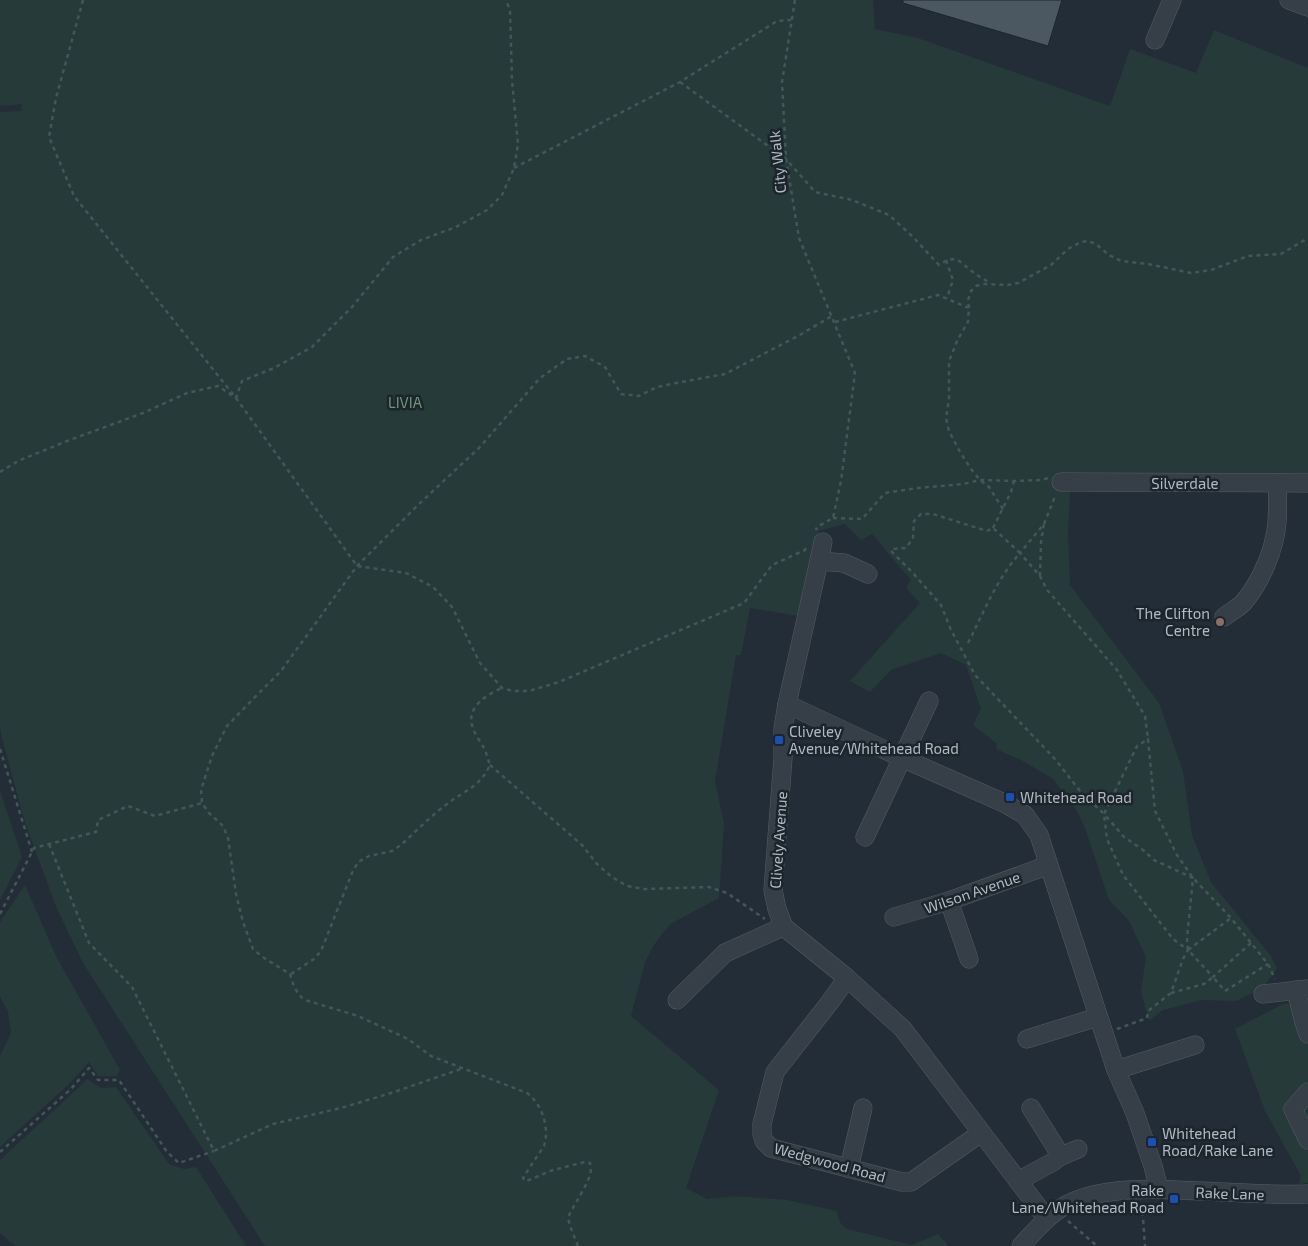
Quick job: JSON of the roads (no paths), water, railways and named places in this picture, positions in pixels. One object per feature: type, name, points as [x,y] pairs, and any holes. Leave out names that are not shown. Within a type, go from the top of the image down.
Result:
[{"type":"street","points":[[1155,40],[1172,0]]},
{"type":"street","points":[[1289,0],[1308,7]]},
{"type":"street","name":"Silverdale","points":[[1061,482],[1308,484]]},
{"type":"street","points":[[1224,617],[1242,604],[1261,577],[1273,546],[1277,521],[1276,501],[1278,483]]},
{"type":"street","name":"Clively Avenue","points":[[781,928],[773,890],[783,758],[783,729],[820,561],[819,539]]},
{"type":"street","points":[[820,561],[844,563],[868,574]]},
{"type":"street","points":[[865,836],[929,701]]},
{"type":"street","points":[[787,704],[1004,803],[1025,816],[1039,836],[1116,1070],[1135,1113],[1153,1166],[1150,1190]]},
{"type":"street","name":"Wilson Avenue","points":[[894,917],[949,901],[1038,869],[1048,863]]},
{"type":"street","points":[[949,901],[969,959]]},
{"type":"street","points":[[677,1000],[725,953],[781,928],[847,978],[903,1028],[1018,1181],[1052,1215]]},
{"type":"street","name":"Wedgwood Road","points":[[847,978],[774,1072],[762,1124],[764,1142],[770,1148],[902,1182],[911,1182],[981,1133]]},
{"type":"street","points":[[1263,994],[1295,990],[1308,1034]]},
{"type":"street","points":[[1027,1039],[1098,1017]]},
{"type":"street","points":[[1116,1070],[1195,1045]]},
{"type":"street","points":[[1308,1092],[1293,1109],[1308,1140]]},
{"type":"street","points":[[849,1168],[863,1108]]},
{"type":"street","points":[[1031,1108],[1056,1148],[1059,1157]]},
{"type":"street","points":[[1018,1181],[1059,1157],[1078,1149]]},
{"type":"street","name":"Rake Lane","points":[[1022,1246],[1052,1215],[1085,1197],[1105,1193],[1150,1190],[1308,1194]]},
{"type":"place","name":"The Clifton Centre","points":[[1220,622]]},
{"type":"place","name":"Cliveley Avenue/Whitehead Road","points":[[779,740]]},
{"type":"place","name":"Whitehead Road","points":[[1010,797]]},
{"type":"place","name":"Whitehead Road/Rake Lane","points":[[1152,1142]]},
{"type":"place","name":"Rake Lane/Whitehead Road","points":[[1174,1199]]},
{"type":"park label","name":"LIVIA","points":[[405,402]]}]
